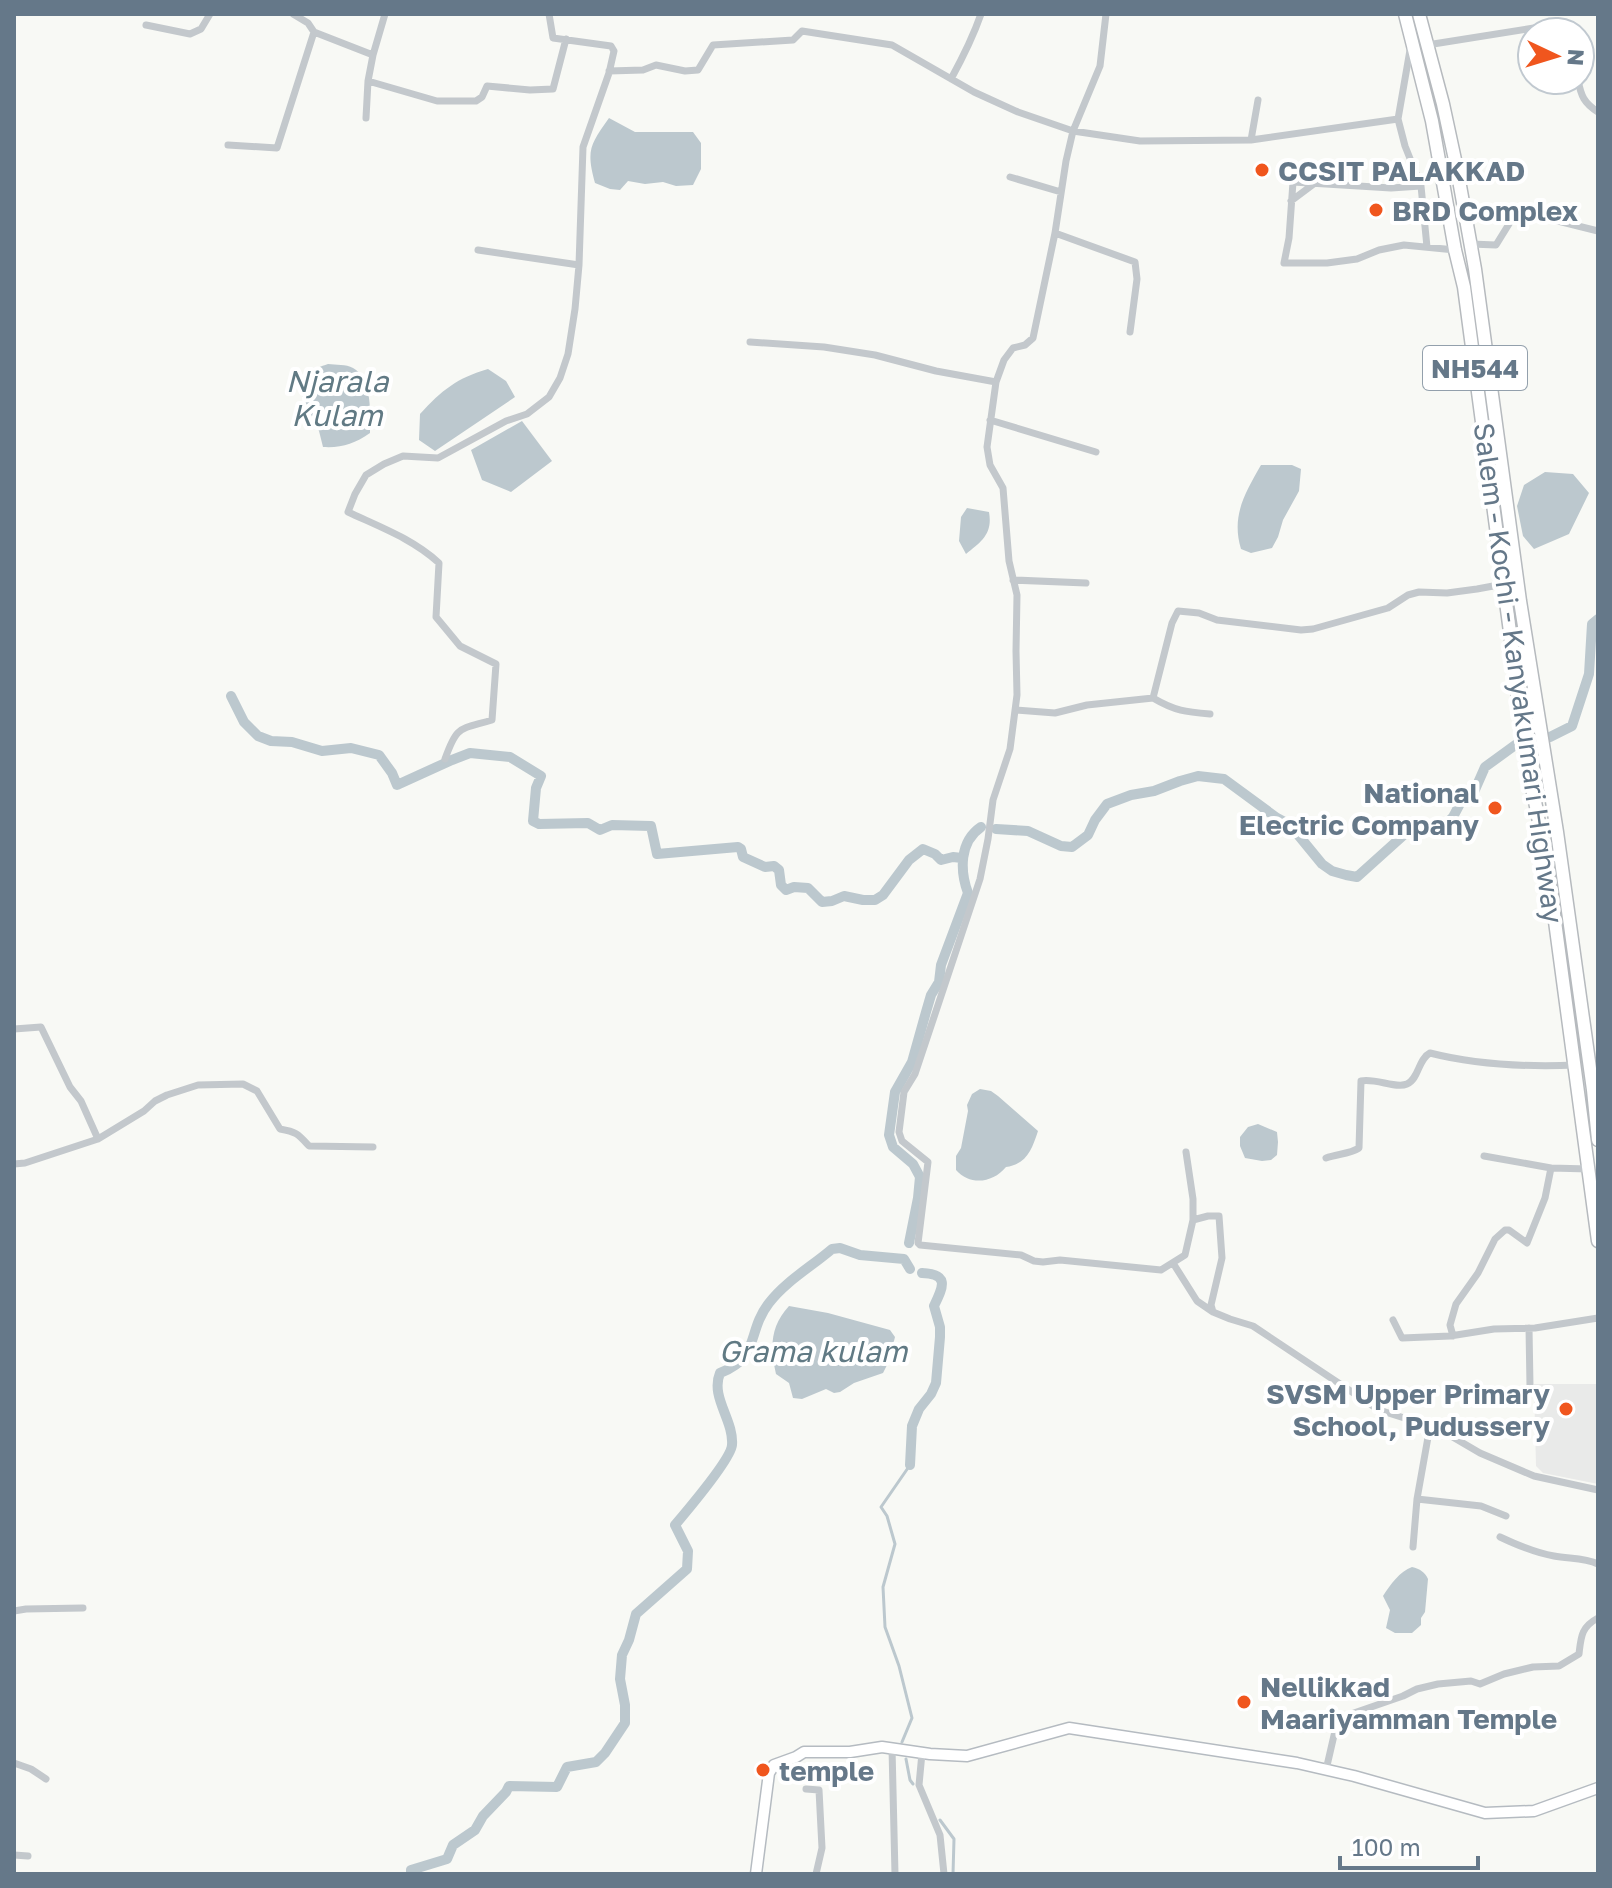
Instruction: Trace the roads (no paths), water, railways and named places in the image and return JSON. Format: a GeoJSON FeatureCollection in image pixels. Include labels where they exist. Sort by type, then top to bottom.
{"type":"FeatureCollection","features":[{"type":"Feature","properties":{"kind":"highway","name":"Salem - Kochi - Kanyakumari Highway"},"geometry":{"type":"LineString","coordinates":[[1413,18],[1412,43],[1432,121],[1464,287],[1525,756],[1548,874],[1598,1241]]}},
{"type":"Feature","properties":{"kind":"highway","name":"Salem - Kochi - Kanyakumari Highway"},"geometry":{"type":"LineString","coordinates":[[1413,18],[1427,45],[1471,244],[1520,601],[1594,1081],[1598,1140]]}},
{"type":"Feature","properties":{"kind":"street"},"geometry":{"type":"LineString","coordinates":[[146,25],[190,34],[201,29],[210,14]]}},
{"type":"Feature","properties":{"kind":"street"},"geometry":{"type":"LineString","coordinates":[[293,14],[308,23],[314,32],[373,55]]}},
{"type":"Feature","properties":{"kind":"street"},"geometry":{"type":"LineString","coordinates":[[366,118],[368,81],[385,14]]}},
{"type":"Feature","properties":{"kind":"street"},"geometry":{"type":"LineString","coordinates":[[445,759],[452,739],[460,730],[492,720],[496,664],[460,646],[436,617],[439,563],[392,531],[348,512],[366,475],[403,456],[438,458],[506,421],[527,414],[549,397],[560,378],[568,354],[575,309],[583,147],[614,51],[611,46],[553,38],[549,14]]}},
{"type":"Feature","properties":{"kind":"street"},"geometry":{"type":"LineString","coordinates":[[951,79],[970,44],[981,14]]}},
{"type":"Feature","properties":{"kind":"street"},"geometry":{"type":"LineString","coordinates":[[1106,14],[1100,66],[1073,131],[1066,161],[1033,338],[1025,345],[1013,348],[1004,360],[996,382],[987,447],[990,465],[1003,488],[1007,551],[1017,595],[1017,695],[1010,749],[993,800],[980,879],[915,1074],[904,1092],[899,1132],[902,1141],[928,1162],[920,1245],[1021,1255],[1043,1262],[1060,1260],[1161,1270],[1185,1255],[1193,1220],[1186,1152]]}},
{"type":"Feature","properties":{"kind":"street"},"geometry":{"type":"LineString","coordinates":[[609,71],[643,70],[656,65],[685,71],[698,70],[713,45],[793,40],[802,31],[892,45],[974,92],[1018,112],[1073,131],[1140,141],[1251,140],[1398,119]]}},
{"type":"Feature","properties":{"kind":"street"},"geometry":{"type":"LineString","coordinates":[[1427,45],[1516,31]]}},
{"type":"Feature","properties":{"kind":"street"},"geometry":{"type":"LineString","coordinates":[[228,145],[277,148],[314,32]]}},
{"type":"Feature","properties":{"kind":"street"},"geometry":{"type":"LineString","coordinates":[[368,81],[437,101],[476,101],[482,97],[487,86],[553,89],[566,39]]}},
{"type":"Feature","properties":{"kind":"street"},"geometry":{"type":"LineString","coordinates":[[1412,43],[1398,119],[1421,186],[1427,247]]}},
{"type":"Feature","properties":{"kind":"street"},"geometry":{"type":"LineString","coordinates":[[1582,96],[1586,104],[1598,112]]}},
{"type":"Feature","properties":{"kind":"street"},"geometry":{"type":"LineString","coordinates":[[1251,140],[1258,100]]}},
{"type":"Feature","properties":{"kind":"street"},"geometry":{"type":"LineString","coordinates":[[1010,177],[1061,192]]}},
{"type":"Feature","properties":{"kind":"street"},"geometry":{"type":"LineString","coordinates":[[1421,186],[1391,188],[1293,182],[1284,263],[1357,259],[1404,245],[1455,250]]}},
{"type":"Feature","properties":{"kind":"street"},"geometry":{"type":"LineString","coordinates":[[1291,201],[1315,183]]}},
{"type":"Feature","properties":{"kind":"street"},"geometry":{"type":"LineString","coordinates":[[1471,244],[1496,245],[1517,211],[1598,231]]}},
{"type":"Feature","properties":{"kind":"street"},"geometry":{"type":"LineString","coordinates":[[1055,233],[1135,262],[1137,279],[1130,332]]}},
{"type":"Feature","properties":{"kind":"street"},"geometry":{"type":"LineString","coordinates":[[478,250],[579,265]]}},
{"type":"Feature","properties":{"kind":"street"},"geometry":{"type":"LineString","coordinates":[[750,342],[824,347],[875,355],[996,382]]}},
{"type":"Feature","properties":{"kind":"street"},"geometry":{"type":"LineString","coordinates":[[990,420],[1096,452]]}},
{"type":"Feature","properties":{"kind":"street"},"geometry":{"type":"LineString","coordinates":[[1013,580],[1086,583]]}},
{"type":"Feature","properties":{"kind":"street"},"geometry":{"type":"LineString","coordinates":[[1153,698],[1172,623],[1178,611],[1199,613],[1217,620],[1301,630],[1388,608],[1419,592],[1447,593],[1504,584]]}},
{"type":"Feature","properties":{"kind":"street"},"geometry":{"type":"LineString","coordinates":[[1015,710],[1055,713],[1087,705],[1153,698],[1189,713],[1210,714]]}},
{"type":"Feature","properties":{"kind":"street"},"geometry":{"type":"LineString","coordinates":[[14,1029],[41,1027],[98,1139]]}},
{"type":"Feature","properties":{"kind":"street"},"geometry":{"type":"LineString","coordinates":[[1326,1158],[1359,1148],[1361,1081],[1369,1079],[1403,1086],[1411,1082],[1424,1056],[1430,1053],[1511,1065],[1576,1065]]}},
{"type":"Feature","properties":{"kind":"street"},"geometry":{"type":"LineString","coordinates":[[1594,1081],[1598,1120]]}},
{"type":"Feature","properties":{"kind":"street"},"geometry":{"type":"LineString","coordinates":[[14,1164],[98,1139],[155,1101],[198,1085],[243,1084],[257,1091],[280,1129],[296,1132],[309,1146],[373,1147]]}},
{"type":"Feature","properties":{"kind":"street"},"geometry":{"type":"LineString","coordinates":[[1484,1156],[1551,1168],[1589,1169]]}},
{"type":"Feature","properties":{"kind":"street"},"geometry":{"type":"LineString","coordinates":[[1453,1336],[1450,1325],[1456,1304],[1478,1273],[1495,1239],[1509,1230],[1527,1243],[1545,1198],[1551,1168]]}},
{"type":"Feature","properties":{"kind":"street"},"geometry":{"type":"LineString","coordinates":[[1193,1220],[1219,1216],[1222,1258],[1211,1305],[1213,1312]]}},
{"type":"Feature","properties":{"kind":"street"},"geometry":{"type":"LineString","coordinates":[[1173,1263],[1197,1301],[1213,1312],[1253,1326],[1379,1410],[1439,1429],[1480,1453],[1534,1476],[1598,1490]]}},
{"type":"Feature","properties":{"kind":"street"},"geometry":{"type":"LineString","coordinates":[[1393,1320],[1402,1338],[1453,1336],[1598,1318]]}},
{"type":"Feature","properties":{"kind":"street"},"geometry":{"type":"LineString","coordinates":[[1529,1328],[1530,1386]]}},
{"type":"Feature","properties":{"kind":"street"},"geometry":{"type":"LineString","coordinates":[[1413,1547],[1417,1499],[1430,1426]]}},
{"type":"Feature","properties":{"kind":"street"},"geometry":{"type":"LineString","coordinates":[[1417,1499],[1481,1506],[1506,1516]]}},
{"type":"Feature","properties":{"kind":"street"},"geometry":{"type":"LineString","coordinates":[[1500,1537],[1552,1556],[1589,1559],[1598,1564]]}},
{"type":"Feature","properties":{"kind":"street"},"geometry":{"type":"LineString","coordinates":[[14,1611],[83,1608]]}},
{"type":"Feature","properties":{"kind":"street"},"geometry":{"type":"LineString","coordinates":[[1326,1770],[1335,1731],[1351,1714],[1438,1684],[1471,1681],[1480,1684],[1533,1667],[1559,1666],[1579,1654],[1581,1634],[1598,1618]]}},
{"type":"Feature","properties":{"kind":"street"},"geometry":{"type":"LineString","coordinates":[[756,1874],[769,1773],[774,1765],[804,1752],[850,1752],[882,1747],[967,1756],[1069,1728],[1282,1761],[1354,1776],[1485,1813],[1534,1811],[1598,1788]]}},
{"type":"Feature","properties":{"kind":"street"},"geometry":{"type":"LineString","coordinates":[[892,1748],[895,1874]]}},
{"type":"Feature","properties":{"kind":"street"},"geometry":{"type":"LineString","coordinates":[[922,1753],[919,1785],[940,1835],[944,1874]]}},
{"type":"Feature","properties":{"kind":"street"},"geometry":{"type":"LineString","coordinates":[[14,1763],[46,1779]]}},
{"type":"Feature","properties":{"kind":"street"},"geometry":{"type":"LineString","coordinates":[[806,1789],[819,1790],[822,1848],[816,1874]]}},
{"type":"Feature","properties":{"kind":"street"},"geometry":{"type":"LineString","coordinates":[[14,1855],[28,1856]]}},
{"type":"Feature","properties":{"kind":"water"},"geometry":{"type":"Polygon","coordinates":[[[609,118],[635,132],[693,132],[701,143],[701,169],[693,185],[628,181],[620,190],[595,183],[590,155],[609,118]]]}},
{"type":"Feature","properties":{"kind":"water","name":"Njarala Kulam"},"geometry":{"type":"Polygon","coordinates":[[[328,364],[347,366],[359,373],[367,388],[370,407],[370,433],[353,443],[336,447],[323,447],[319,431],[298,387],[310,372],[328,364]]]}},
{"type":"Feature","properties":{"kind":"water"},"geometry":{"type":"Polygon","coordinates":[[[488,369],[506,381],[515,397],[435,451],[419,440],[420,414],[459,381],[488,369]]]}},
{"type":"Feature","properties":{"kind":"water"},"geometry":{"type":"Polygon","coordinates":[[[522,421],[552,461],[511,492],[482,480],[471,450],[522,421]]]}},
{"type":"Feature","properties":{"kind":"water"},"geometry":{"type":"Polygon","coordinates":[[[1261,465],[1292,465],[1301,469],[1299,491],[1272,548],[1251,553],[1241,549],[1239,515],[1245,495],[1261,465]]]}},
{"type":"Feature","properties":{"kind":"water"},"geometry":{"type":"Polygon","coordinates":[[[1545,472],[1573,474],[1589,493],[1569,534],[1534,549],[1523,536],[1517,506],[1524,485],[1545,472]]]}},
{"type":"Feature","properties":{"kind":"water"},"geometry":{"type":"Polygon","coordinates":[[[967,508],[989,512],[990,520],[985,537],[966,554],[959,541],[961,517],[967,508]]]}},
{"type":"Feature","properties":{"kind":"water"},"geometry":{"type":"Polygon","coordinates":[[[980,1089],[998,1096],[1038,1131],[1031,1150],[1019,1163],[1006,1167],[988,1179],[975,1180],[956,1170],[956,1156],[961,1148],[967,1105],[972,1094],[980,1089]]]}},
{"type":"Feature","properties":{"kind":"water"},"geometry":{"type":"Polygon","coordinates":[[[1258,1124],[1277,1132],[1277,1155],[1271,1160],[1245,1158],[1240,1146],[1240,1137],[1248,1127],[1258,1124]]]}},
{"type":"Feature","properties":{"kind":"water","name":"Grama kulam"},"geometry":{"type":"Polygon","coordinates":[[[789,1306],[890,1330],[895,1337],[883,1373],[854,1383],[840,1392],[826,1389],[802,1399],[793,1398],[789,1383],[776,1374],[773,1355],[775,1330],[789,1306]]]}},
{"type":"Feature","properties":{"kind":"water"},"geometry":{"type":"Polygon","coordinates":[[[1412,1567],[1422,1571],[1428,1579],[1425,1612],[1421,1625],[1412,1633],[1395,1633],[1386,1628],[1390,1610],[1383,1596],[1399,1575],[1412,1567]]]}},
{"type":"Feature","properties":{"kind":"waterway"},"geometry":{"type":"LineString","coordinates":[[996,829],[1028,831],[1061,846],[1072,847],[1088,835],[1107,804],[1198,776],[1224,779],[1290,825],[1322,864],[1332,871],[1357,877],[1407,832],[1441,829],[1453,817],[1463,798],[1474,792],[1485,767],[1518,743],[1550,737],[1572,726],[1589,674],[1592,624],[1598,619]]}},
{"type":"Feature","properties":{"kind":"waterway"},"geometry":{"type":"LineString","coordinates":[[231,696],[244,722],[258,736],[322,751],[351,748],[379,755],[397,785],[470,753],[510,757],[541,776],[536,788],[533,821],[539,824],[588,823],[600,830],[612,825],[651,826],[657,854],[738,847],[743,857],[779,870],[781,885],[786,890],[808,888],[822,902],[844,896],[875,900],[883,895],[909,860],[923,849],[941,860],[962,858]]}},
{"type":"Feature","properties":{"kind":"waterway"},"geometry":{"type":"LineString","coordinates":[[909,1243],[920,1177],[913,1164],[893,1147],[889,1135],[895,1092],[912,1062],[931,995],[939,982],[941,965],[968,893],[963,866],[965,849],[981,827]]}},
{"type":"Feature","properties":{"kind":"waterway"},"geometry":{"type":"LineString","coordinates":[[411,1874],[411,1870],[447,1859],[453,1845],[475,1830],[509,1786],[557,1787],[567,1767],[596,1762],[625,1723],[620,1679],[622,1655],[636,1614],[687,1569],[688,1551],[675,1525],[716,1473],[732,1445],[730,1427],[718,1391],[720,1373],[742,1360],[769,1303],[832,1249],[904,1259],[910,1269]]}},
{"type":"Feature","properties":{"kind":"waterway"},"geometry":{"type":"LineString","coordinates":[[910,1465],[912,1426],[936,1383],[940,1337],[934,1306],[942,1283],[937,1276],[922,1273]]}},
{"type":"Feature","properties":{"kind":"waterway"},"geometry":{"type":"LineString","coordinates":[[902,1742],[912,1718],[885,1627],[883,1587],[895,1544],[887,1516],[881,1507],[910,1465]]}},
{"type":"Feature","properties":{"kind":"waterway"},"geometry":{"type":"LineString","coordinates":[[906,1759],[913,1784]]}},
{"type":"Feature","properties":{"kind":"waterway"},"geometry":{"type":"LineString","coordinates":[[940,1820],[954,1839],[953,1874]]}},
{"type":"Feature","properties":{"kind":"place","name":"CCSIT PALAKKAD"},"geometry":{"type":"Point","coordinates":[1262,170]}},
{"type":"Feature","properties":{"kind":"place","name":"BRD Complex"},"geometry":{"type":"Point","coordinates":[1376,210]}},
{"type":"Feature","properties":{"kind":"place","name":"National Electric Company"},"geometry":{"type":"Point","coordinates":[1495,808]}},
{"type":"Feature","properties":{"kind":"place","name":"SVSM Upper Primary School, Pudussery"},"geometry":{"type":"Point","coordinates":[1566,1409]}},
{"type":"Feature","properties":{"kind":"place","name":"Nellikkad Maariyamman Temple"},"geometry":{"type":"Point","coordinates":[1244,1702]}},
{"type":"Feature","properties":{"kind":"place","name":"temple"},"geometry":{"type":"Point","coordinates":[763,1770]}}]}
